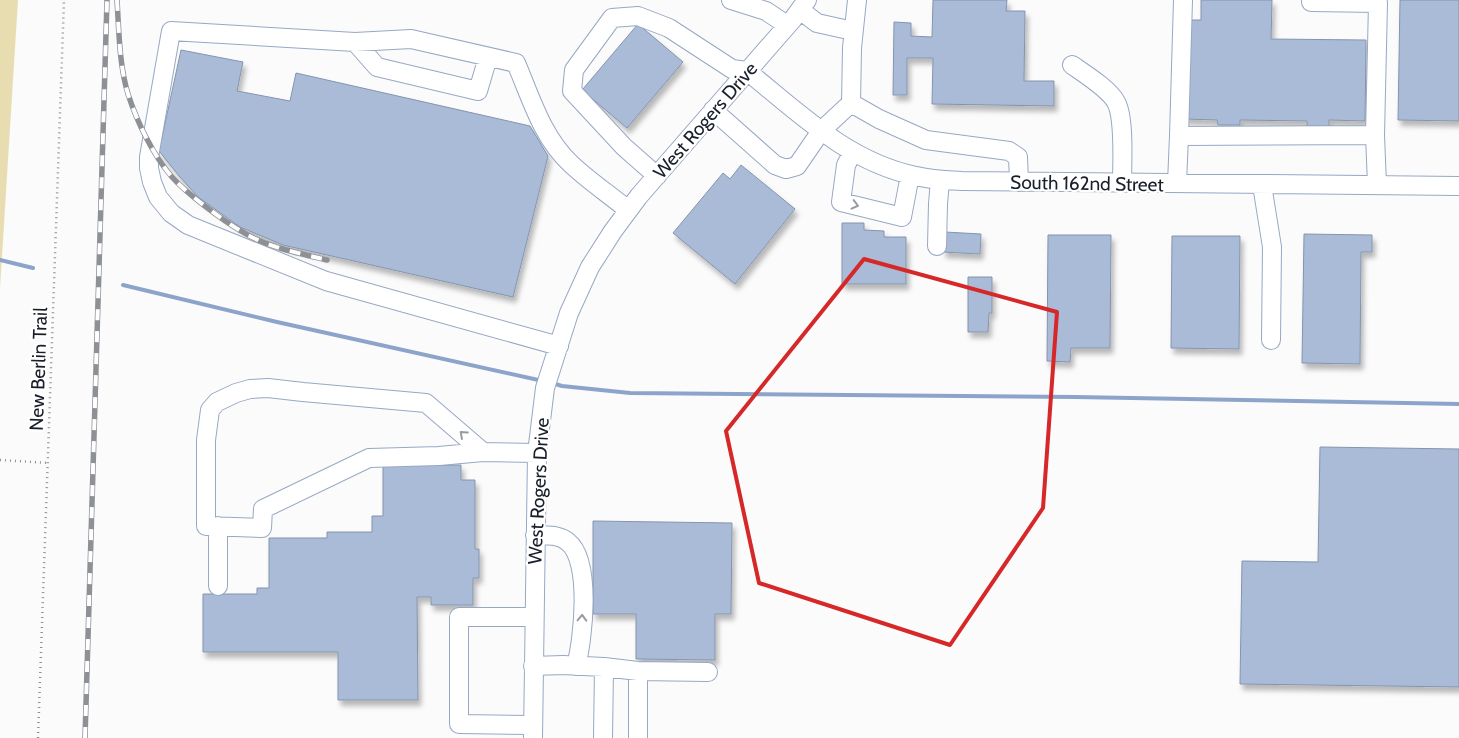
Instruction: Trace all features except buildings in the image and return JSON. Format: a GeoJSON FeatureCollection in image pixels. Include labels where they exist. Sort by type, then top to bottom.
{"type":"FeatureCollection","features":[{"type":"Feature","properties":{"kind":"street"},"geometry":{"type":"LineString","coordinates":[[731,0],[766,10],[787,25]]}},
{"type":"Feature","properties":{"kind":"street"},"geometry":{"type":"LineString","coordinates":[[713,110],[775,166],[786,169],[796,166],[821,132],[851,103],[853,31],[857,0]]}},
{"type":"Feature","properties":{"kind":"street"},"geometry":{"type":"LineString","coordinates":[[1178,184],[1183,0]]}},
{"type":"Feature","properties":{"kind":"street"},"geometry":{"type":"LineString","coordinates":[[1311,2],[1378,3],[1377,185]]}},
{"type":"Feature","properties":{"kind":"street"},"geometry":{"type":"LineString","coordinates":[[803,5],[817,23],[853,31]]}},
{"type":"Feature","properties":{"kind":"street","name":"West Rogers Drive"},"geometry":{"type":"LineString","coordinates":[[533,731],[536,453],[547,382],[576,296],[590,267],[612,230],[803,5]]}},
{"type":"Feature","properties":{"kind":"street"},"geometry":{"type":"LineString","coordinates":[[657,176],[624,147],[572,90],[574,70],[612,18],[638,16],[669,28],[732,69],[747,71]]}},
{"type":"Feature","properties":{"kind":"street"},"geometry":{"type":"LineString","coordinates":[[559,346],[326,281],[188,225],[171,213],[158,197],[152,182],[149,157],[171,31],[355,42],[411,39],[516,63],[545,130],[563,155],[584,175],[628,210]]}},
{"type":"Feature","properties":{"kind":"street"},"geometry":{"type":"LineString","coordinates":[[355,42],[377,67],[478,91],[488,57]]}},
{"type":"Feature","properties":{"kind":"street"},"geometry":{"type":"LineString","coordinates":[[1072,65],[1098,83],[1116,102],[1120,116],[1122,183]]}},
{"type":"Feature","properties":{"kind":"street","name":"South 162nd Street"},"geometry":{"type":"LineString","coordinates":[[747,71],[821,132],[853,152],[876,164],[910,175],[940,180],[1459,186]]}},
{"type":"Feature","properties":{"kind":"street"},"geometry":{"type":"LineString","coordinates":[[851,103],[926,140],[1009,150],[1018,157],[1019,182]]}},
{"type":"Feature","properties":{"kind":"street"},"geometry":{"type":"LineString","coordinates":[[1179,136],[1376,135]]}},
{"type":"Feature","properties":{"kind":"street"},"geometry":{"type":"LineString","coordinates":[[853,152],[846,165],[840,202],[902,217],[910,175]]}},
{"type":"Feature","properties":{"kind":"street"},"geometry":{"type":"LineString","coordinates":[[937,246],[940,180]]}},
{"type":"Feature","properties":{"kind":"street"},"geometry":{"type":"LineString","coordinates":[[1262,185],[1272,247],[1271,340]]}},
{"type":"Feature","properties":{"kind":"street"},"geometry":{"type":"LineString","coordinates":[[483,452],[426,402],[268,388],[250,389],[225,398],[210,410],[206,440],[206,526],[262,528],[263,509],[369,458],[439,456],[483,452],[536,453]]}},
{"type":"Feature","properties":{"kind":"street"},"geometry":{"type":"LineString","coordinates":[[218,526],[218,586]]}},
{"type":"Feature","properties":{"kind":"street"},"geometry":{"type":"LineString","coordinates":[[535,535],[558,536],[570,542],[577,555],[584,578],[581,647],[576,666]]}},
{"type":"Feature","properties":{"kind":"street"},"geometry":{"type":"LineString","coordinates":[[533,731],[459,724],[459,617],[534,617]]}},
{"type":"Feature","properties":{"kind":"street"},"geometry":{"type":"LineString","coordinates":[[533,666],[563,664],[638,671],[708,672]]}},
{"type":"Feature","properties":{"kind":"street"},"geometry":{"type":"LineString","coordinates":[[603,738],[604,667]]}},
{"type":"Feature","properties":{"kind":"street"},"geometry":{"type":"LineString","coordinates":[[638,671],[638,738]]}},
{"type":"Feature","properties":{"kind":"path","name":"New Berlin Trail"},"geometry":{"type":"LineString","coordinates":[[38,738],[64,0]]}},
{"type":"Feature","properties":{"kind":"path"},"geometry":{"type":"LineString","coordinates":[[0,460],[48,463]]}},
{"type":"Feature","properties":{"kind":"highlighted area"},"geometry":{"type":"Polygon","coordinates":[[[864,259],[1057,312],[1043,508],[950,645],[759,583],[726,431],[864,259]]]}},
{"type":"Feature","properties":{"kind":"shaded area"},"geometry":{"type":"Polygon","coordinates":[[[0,0],[18,0],[0,288],[0,0]]]}},
{"type":"Feature","properties":{"kind":"waterway"},"geometry":{"type":"LineString","coordinates":[[0,260],[33,268]]}},
{"type":"Feature","properties":{"kind":"waterway"},"geometry":{"type":"LineString","coordinates":[[123,285],[277,322],[543,381]]}},
{"type":"Feature","properties":{"kind":"waterway"},"geometry":{"type":"LineString","coordinates":[[552,383],[562,386],[630,393],[1075,397],[1459,404]]}},
{"type":"Feature","properties":{"kind":"railway"},"geometry":{"type":"LineString","coordinates":[[85,738],[107,0]]}},
{"type":"Feature","properties":{"kind":"railway"},"geometry":{"type":"LineString","coordinates":[[117,0],[121,59],[128,94],[146,138],[158,159],[172,177],[205,206],[251,237],[282,249],[327,260]]}}]}
